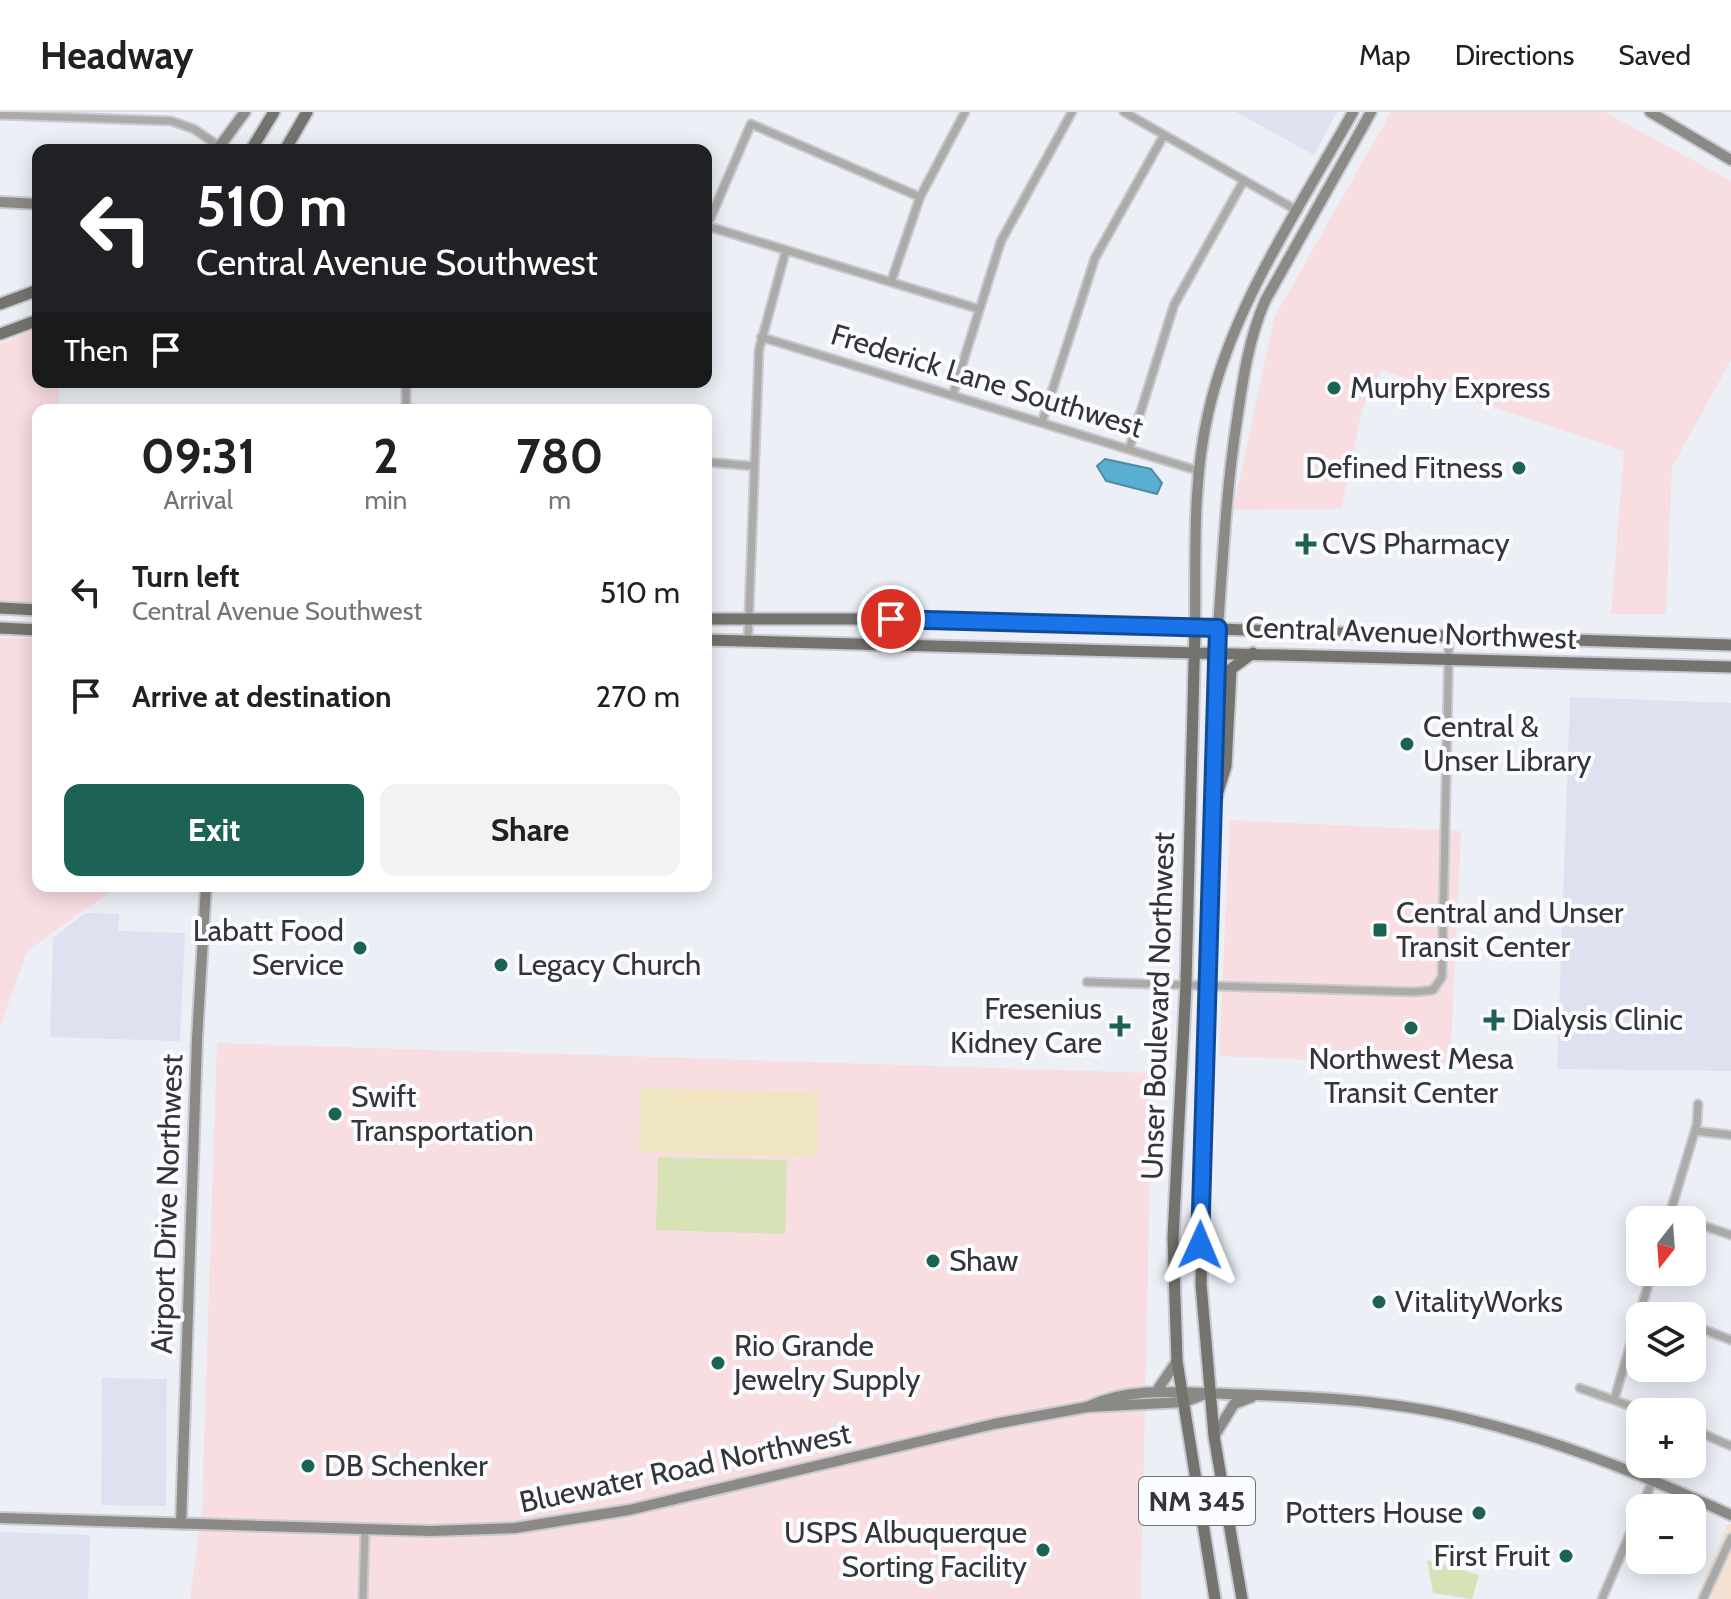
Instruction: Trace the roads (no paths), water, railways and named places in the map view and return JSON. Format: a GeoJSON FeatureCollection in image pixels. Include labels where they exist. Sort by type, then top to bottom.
{"type":"FeatureCollection","features":[{"type":"Feature","properties":{"kind":"main road"},"geometry":{"type":"LineString","coordinates":[[255,144],[274,112]]}},
{"type":"Feature","properties":{"kind":"main road"},"geometry":{"type":"LineString","coordinates":[[288,144],[307,112]]}},
{"type":"Feature","properties":{"kind":"main road"},"geometry":{"type":"LineString","coordinates":[[0,304],[32,292]]}},
{"type":"Feature","properties":{"kind":"main road"},"geometry":{"type":"LineString","coordinates":[[0,334],[32,322]]}},
{"type":"Feature","properties":{"kind":"main road"},"geometry":{"type":"LineString","coordinates":[[0,608],[32,610]]}},
{"type":"Feature","properties":{"kind":"main road"},"geometry":{"type":"LineString","coordinates":[[712,619],[1195,627],[1731,645]]}},
{"type":"Feature","properties":{"kind":"main road","name":"NM 345"},"geometry":{"type":"LineString","coordinates":[[1194,651],[1195,627]]}},
{"type":"Feature","properties":{"kind":"main road"},"geometry":{"type":"LineString","coordinates":[[0,628],[32,630]]}},
{"type":"Feature","properties":{"kind":"main road","name":"NM 345"},"geometry":{"type":"LineString","coordinates":[[1217,651],[1218,628]]}},
{"type":"Feature","properties":{"kind":"main road","name":"Central Avenue Northwest"},"geometry":{"type":"LineString","coordinates":[[712,640],[1731,667]]}},
{"type":"Feature","properties":{"kind":"main road","name":"Unser Boulevard Northwest"},"geometry":{"type":"LineString","coordinates":[[1194,651],[1186,984],[1173,1238],[1177,1361],[1215,1599]]}},
{"type":"Feature","properties":{"kind":"main road","name":"Unser Boulevard Northwest"},"geometry":{"type":"LineString","coordinates":[[1217,651],[1200,1245],[1208,1393],[1242,1599]]}},
{"type":"Feature","properties":{"kind":"main road"},"geometry":{"type":"LineString","coordinates":[[1212,809],[1226,766],[1231,669],[1254,652]]}},
{"type":"Feature","properties":{"kind":"street"},"geometry":{"type":"LineString","coordinates":[[222,144],[245,112]]}},
{"type":"Feature","properties":{"kind":"street"},"geometry":{"type":"LineString","coordinates":[[891,282],[920,197],[965,112]]}},
{"type":"Feature","properties":{"kind":"street"},"geometry":{"type":"LineString","coordinates":[[953,394],[1012,218],[1072,112]]}},
{"type":"Feature","properties":{"kind":"street"},"geometry":{"type":"LineString","coordinates":[[1124,112],[1298,211]]}},
{"type":"Feature","properties":{"kind":"street"},"geometry":{"type":"LineString","coordinates":[[1195,627],[1199,471],[1208,413],[1228,346],[1353,112]]}},
{"type":"Feature","properties":{"kind":"street"},"geometry":{"type":"LineString","coordinates":[[1218,628],[1227,486],[1241,384],[1252,333],[1265,301],[1371,112]]}},
{"type":"Feature","properties":{"kind":"street"},"geometry":{"type":"LineString","coordinates":[[1650,112],[1731,160]]}},
{"type":"Feature","properties":{"kind":"street"},"geometry":{"type":"LineString","coordinates":[[0,115],[146,115],[184,124],[213,144]]}},
{"type":"Feature","properties":{"kind":"street"},"geometry":{"type":"LineString","coordinates":[[712,214],[751,124],[920,197]]}},
{"type":"Feature","properties":{"kind":"street"},"geometry":{"type":"LineString","coordinates":[[1042,422],[1090,268],[1164,135]]}},
{"type":"Feature","properties":{"kind":"street"},"geometry":{"type":"LineString","coordinates":[[1129,449],[1174,305],[1244,180]]}},
{"type":"Feature","properties":{"kind":"street"},"geometry":{"type":"LineString","coordinates":[[0,202],[32,204]]}},
{"type":"Feature","properties":{"kind":"street"},"geometry":{"type":"LineString","coordinates":[[712,228],[979,309]]}},
{"type":"Feature","properties":{"kind":"street"},"geometry":{"type":"LineString","coordinates":[[748,639],[752,466],[761,337],[786,250]]}},
{"type":"Feature","properties":{"kind":"street","name":"Frederick Lane Southwest"},"geometry":{"type":"LineString","coordinates":[[761,337],[1199,471]]}},
{"type":"Feature","properties":{"kind":"street"},"geometry":{"type":"LineString","coordinates":[[712,463],[752,466]]}},
{"type":"Feature","properties":{"kind":"street"},"geometry":{"type":"LineString","coordinates":[[1087,982],[1414,992],[1433,990],[1439,985],[1442,977],[1449,636]]}},
{"type":"Feature","properties":{"kind":"street","name":"Airport Drive Northwest"},"geometry":{"type":"LineString","coordinates":[[181,1524],[197,1039],[206,892]]}},
{"type":"Feature","properties":{"kind":"street"},"geometry":{"type":"LineString","coordinates":[[1672,1206],[1695,1131],[1698,1104]]}},
{"type":"Feature","properties":{"kind":"street"},"geometry":{"type":"LineString","coordinates":[[1695,1131],[1731,1135]]}},
{"type":"Feature","properties":{"kind":"street"},"geometry":{"type":"LineString","coordinates":[[1706,1226],[1731,1235]]}},
{"type":"Feature","properties":{"kind":"street"},"geometry":{"type":"LineString","coordinates":[[1706,1330],[1731,1340]]}},
{"type":"Feature","properties":{"kind":"street"},"geometry":{"type":"LineString","coordinates":[[1614,1400],[1626,1359]]}},
{"type":"Feature","properties":{"kind":"street"},"geometry":{"type":"LineString","coordinates":[[1156,1392],[1177,1361]]}},
{"type":"Feature","properties":{"kind":"street"},"geometry":{"type":"LineString","coordinates":[[1580,1388],[1626,1404]]}},
{"type":"Feature","properties":{"kind":"street","name":"Bluewater Road Northwest"},"geometry":{"type":"LineString","coordinates":[[1087,1407],[1106,1398],[1156,1392],[1183,1396]]}},
{"type":"Feature","properties":{"kind":"street","name":"Bluewater Road Northwest"},"geometry":{"type":"LineString","coordinates":[[0,1518],[365,1529],[505,1529],[590,1519],[994,1424],[1087,1407],[1208,1393],[1347,1402],[1467,1418],[1547,1441],[1653,1480],[1731,1515]]}},
{"type":"Feature","properties":{"kind":"street"},"geometry":{"type":"LineString","coordinates":[[1214,1436],[1234,1404],[1259,1395]]}},
{"type":"Feature","properties":{"kind":"street"},"geometry":{"type":"LineString","coordinates":[[1706,1435],[1731,1446]]}},
{"type":"Feature","properties":{"kind":"street"},"geometry":{"type":"LineString","coordinates":[[1647,1494],[1653,1480]]}},
{"type":"Feature","properties":{"kind":"street"},"geometry":{"type":"LineString","coordinates":[[363,1599],[365,1529]]}},
{"type":"Feature","properties":{"kind":"street"},"geometry":{"type":"LineString","coordinates":[[1602,1599],[1626,1542]]}},
{"type":"Feature","properties":{"kind":"street"},"geometry":{"type":"LineString","coordinates":[[1703,1599],[1731,1542]]}},
{"type":"Feature","properties":{"kind":"water"},"geometry":{"type":"Polygon","coordinates":[[[1105,459],[1151,469],[1162,483],[1157,494],[1106,481],[1097,466],[1105,459]]]}},
{"type":"Feature","properties":{"kind":"place","name":"Murphy Express"},"geometry":{"type":"Point","coordinates":[1334,388]}},
{"type":"Feature","properties":{"kind":"place","name":"Defined Fitness"},"geometry":{"type":"Point","coordinates":[1519,468]}},
{"type":"Feature","properties":{"kind":"place","name":"CVS Pharmacy"},"geometry":{"type":"Point","coordinates":[1306,544]}},
{"type":"Feature","properties":{"kind":"place","name":"Central & Unser Library"},"geometry":{"type":"Point","coordinates":[1407,744]}},
{"type":"Feature","properties":{"kind":"place","name":"Central and Unser Transit Center"},"geometry":{"type":"Point","coordinates":[1380,930]}},
{"type":"Feature","properties":{"kind":"place","name":"Labatt Food Service"},"geometry":{"type":"Point","coordinates":[360,948]}},
{"type":"Feature","properties":{"kind":"place","name":"Legacy Church"},"geometry":{"type":"Point","coordinates":[501,965]}},
{"type":"Feature","properties":{"kind":"place","name":"Dialysis Clinic"},"geometry":{"type":"Point","coordinates":[1494,1020]}},
{"type":"Feature","properties":{"kind":"place","name":"Fresenius Kidney Care"},"geometry":{"type":"Point","coordinates":[1120,1026]}},
{"type":"Feature","properties":{"kind":"place","name":"Northwest Mesa Transit Center"},"geometry":{"type":"Point","coordinates":[1411,1028]}},
{"type":"Feature","properties":{"kind":"place","name":"Swift Transportation"},"geometry":{"type":"Point","coordinates":[335,1114]}},
{"type":"Feature","properties":{"kind":"place","name":"Shaw"},"geometry":{"type":"Point","coordinates":[933,1261]}},
{"type":"Feature","properties":{"kind":"place","name":"VitalityWorks"},"geometry":{"type":"Point","coordinates":[1379,1302]}},
{"type":"Feature","properties":{"kind":"place","name":"Rio Grande Jewelry Supply"},"geometry":{"type":"Point","coordinates":[718,1363]}},
{"type":"Feature","properties":{"kind":"place","name":"DB Schenker"},"geometry":{"type":"Point","coordinates":[308,1466]}},
{"type":"Feature","properties":{"kind":"place","name":"Potters House"},"geometry":{"type":"Point","coordinates":[1479,1513]}},
{"type":"Feature","properties":{"kind":"place","name":"USPS Albuquerque Sorting Facility"},"geometry":{"type":"Point","coordinates":[1043,1550]}},
{"type":"Feature","properties":{"kind":"place","name":"First Fruit"},"geometry":{"type":"Point","coordinates":[1566,1556]}}]}
